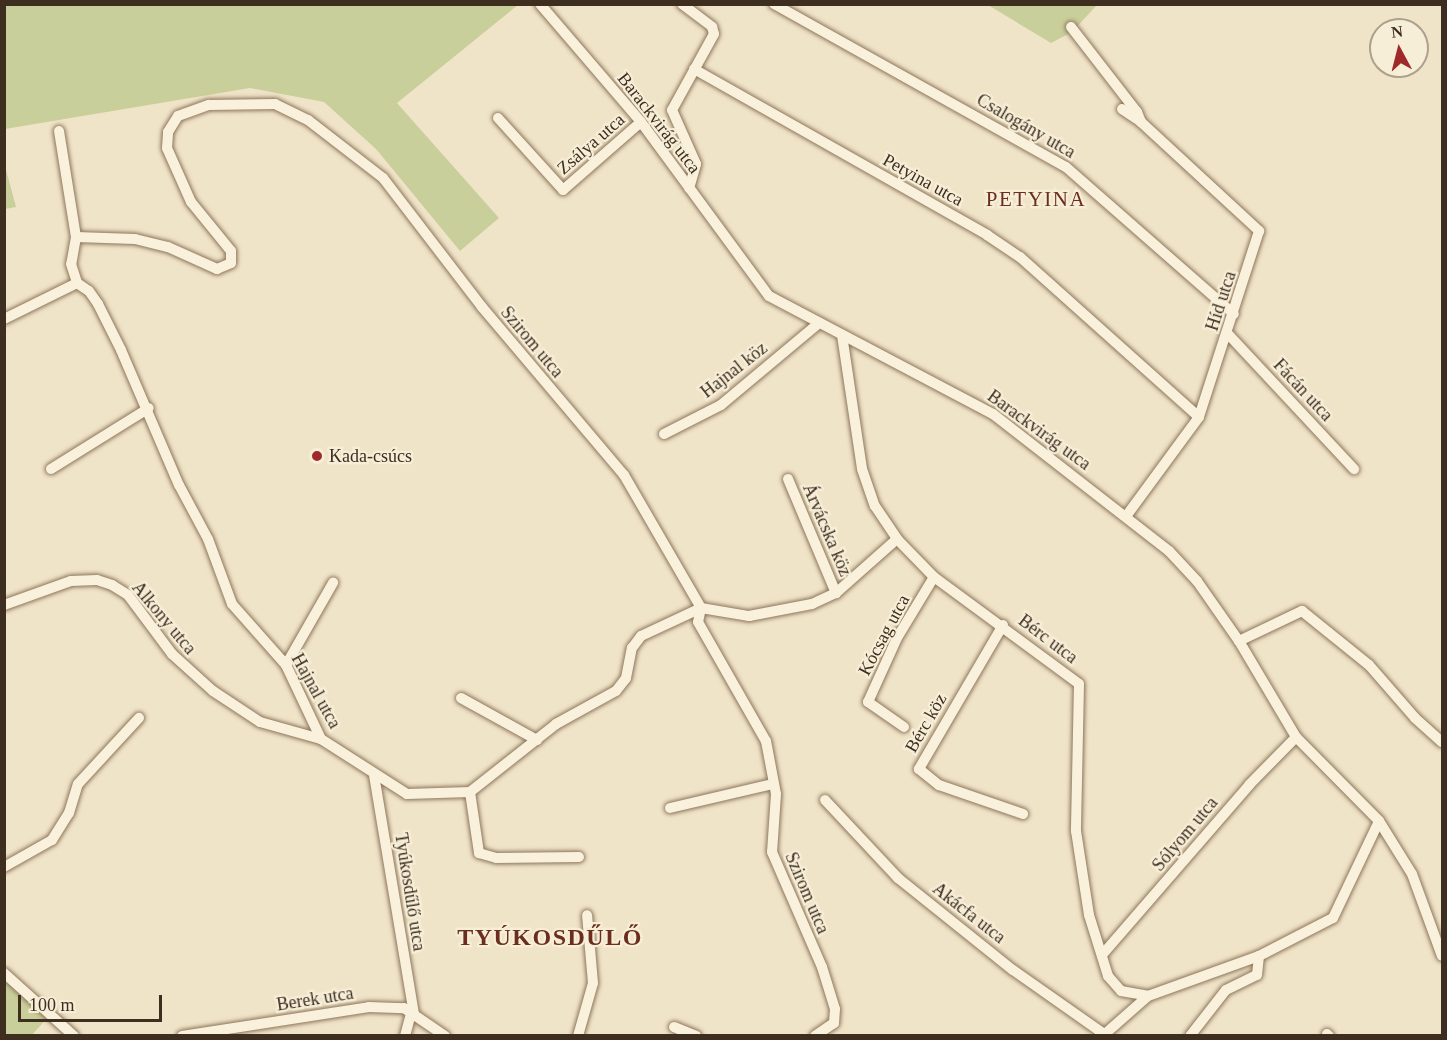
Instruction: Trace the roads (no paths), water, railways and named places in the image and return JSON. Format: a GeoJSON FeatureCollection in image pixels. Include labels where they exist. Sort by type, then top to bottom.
{"type":"FeatureCollection","features":[{"type":"Feature","properties":{"kind":"street","name":"Barackvirág utca"},"geometry":{"type":"LineString","coordinates":[[540,4],[641,122],[769,296],[993,414],[1127,515],[1169,551],[1197,581],[1239,641],[1296,737],[1379,821],[1413,874],[1443,956]]}},
{"type":"Feature","properties":{"kind":"street"},"geometry":{"type":"LineString","coordinates":[[682,4],[711,27],[714,34],[672,110],[696,164],[689,188]]}},
{"type":"Feature","properties":{"kind":"street","name":"Csalogány utca"},"geometry":{"type":"LineString","coordinates":[[774,4],[1066,167],[1234,314]]}},
{"type":"Feature","properties":{"kind":"street","name":"Híd utca"},"geometry":{"type":"LineString","coordinates":[[1071,27],[1137,112],[1141,122]]}},
{"type":"Feature","properties":{"kind":"street","name":"Petyina utca"},"geometry":{"type":"LineString","coordinates":[[694,69],[1003,246],[1199,417]]}},
{"type":"Feature","properties":{"kind":"street","name":"Szirom utca"},"geometry":{"type":"LineString","coordinates":[[76,237],[135,239],[224,268],[231,263],[231,250],[180,184],[167,148],[168,132],[178,116],[209,105],[274,105],[309,120],[384,178],[482,308],[608,455],[701,608],[698,622],[766,741],[773,784],[772,852],[822,967],[835,1009],[834,1023],[815,1035]]}},
{"type":"Feature","properties":{"kind":"street","name":"Híd utca"},"geometry":{"type":"LineString","coordinates":[[1122,109],[1141,122],[1259,231],[1228,334],[1199,417],[1127,515]]}},
{"type":"Feature","properties":{"kind":"street","name":"Zsálya utca"},"geometry":{"type":"LineString","coordinates":[[498,118],[563,190],[641,122]]}},
{"type":"Feature","properties":{"kind":"street"},"geometry":{"type":"LineString","coordinates":[[4,319],[77,283],[71,264],[76,237],[59,131]]}},
{"type":"Feature","properties":{"kind":"street","name":"Hajnal utca"},"geometry":{"type":"LineString","coordinates":[[77,283],[89,291],[98,304],[148,408],[179,485],[208,539],[232,604],[286,666],[321,739],[407,794],[470,792]]}},
{"type":"Feature","properties":{"kind":"street","name":"Hajnal köz"},"geometry":{"type":"LineString","coordinates":[[664,434],[721,405],[819,323]]}},
{"type":"Feature","properties":{"kind":"street","name":"Fácán utca"},"geometry":{"type":"LineString","coordinates":[[1228,334],[1354,469]]}},
{"type":"Feature","properties":{"kind":"street","name":"Bérc utca"},"geometry":{"type":"LineString","coordinates":[[842,335],[862,469],[875,506],[897,538],[934,577],[1079,684],[1076,831],[1089,915],[1108,976],[1121,991],[1148,996]]}},
{"type":"Feature","properties":{"kind":"street"},"geometry":{"type":"LineString","coordinates":[[51,469],[148,408]]}},
{"type":"Feature","properties":{"kind":"street","name":"Árvácska köz"},"geometry":{"type":"LineString","coordinates":[[788,479],[836,594]]}},
{"type":"Feature","properties":{"kind":"street"},"geometry":{"type":"LineString","coordinates":[[579,856],[496,858],[479,853],[470,792],[563,720],[616,691],[626,678],[632,648],[641,636],[701,608],[749,616],[782,612],[836,594],[897,538]]}},
{"type":"Feature","properties":{"kind":"street","name":"Kócsag utca"},"geometry":{"type":"LineString","coordinates":[[904,727],[868,702],[897,638],[934,577]]}},
{"type":"Feature","properties":{"kind":"street","name":"Alkony utca"},"geometry":{"type":"LineString","coordinates":[[4,605],[71,581],[96,580],[112,585],[128,595],[172,654],[213,691],[260,722],[321,739]]}},
{"type":"Feature","properties":{"kind":"street"},"geometry":{"type":"LineString","coordinates":[[286,666],[333,583]]}},
{"type":"Feature","properties":{"kind":"street"},"geometry":{"type":"LineString","coordinates":[[1239,641],[1302,611],[1369,664],[1414,718],[1443,742]]}},
{"type":"Feature","properties":{"kind":"street","name":"Bérc köz"},"geometry":{"type":"LineString","coordinates":[[1003,626],[919,769],[939,785],[1023,814]]}},
{"type":"Feature","properties":{"kind":"street"},"geometry":{"type":"LineString","coordinates":[[461,698],[537,740]]}},
{"type":"Feature","properties":{"kind":"street"},"geometry":{"type":"LineString","coordinates":[[4,867],[52,840],[69,813],[78,784],[139,718]]}},
{"type":"Feature","properties":{"kind":"street","name":"Sólyom utca"},"geometry":{"type":"LineString","coordinates":[[1102,955],[1249,785],[1296,737]]}},
{"type":"Feature","properties":{"kind":"street","name":"Tyúkosdűlő utca"},"geometry":{"type":"LineString","coordinates":[[374,775],[413,1014],[405,1035]]}},
{"type":"Feature","properties":{"kind":"street"},"geometry":{"type":"LineString","coordinates":[[670,808],[773,784]]}},
{"type":"Feature","properties":{"kind":"street","name":"Akácfa utca"},"geometry":{"type":"LineString","coordinates":[[825,800],[898,878],[1013,970],[1107,1034]]}},
{"type":"Feature","properties":{"kind":"street"},"geometry":{"type":"LineString","coordinates":[[1107,1034],[1148,996],[1259,956],[1333,918],[1379,821]]}},
{"type":"Feature","properties":{"kind":"street"},"geometry":{"type":"LineString","coordinates":[[578,1035],[592,983],[588,915]]}},
{"type":"Feature","properties":{"kind":"street"},"geometry":{"type":"LineString","coordinates":[[1190,1035],[1226,990],[1257,975],[1259,956]]}},
{"type":"Feature","properties":{"kind":"street"},"geometry":{"type":"LineString","coordinates":[[4,973],[74,1035]]}},
{"type":"Feature","properties":{"kind":"street","name":"Berek utca"},"geometry":{"type":"LineString","coordinates":[[182,1035],[369,1007],[404,1008],[445,1035]]}},
{"type":"Feature","properties":{"kind":"street"},"geometry":{"type":"LineString","coordinates":[[674,1027],[696,1035]]}},
{"type":"Feature","properties":{"kind":"place","name":"Kada-csúcs"},"geometry":{"type":"Point","coordinates":[317,456]}},
{"type":"Feature","properties":{"kind":"district","name":"PETYINA"},"geometry":{"type":"Point","coordinates":[1036,199]}},
{"type":"Feature","properties":{"kind":"district","name":"TYÚKOSDŰLŐ"},"geometry":{"type":"Point","coordinates":[550,938]}}]}
